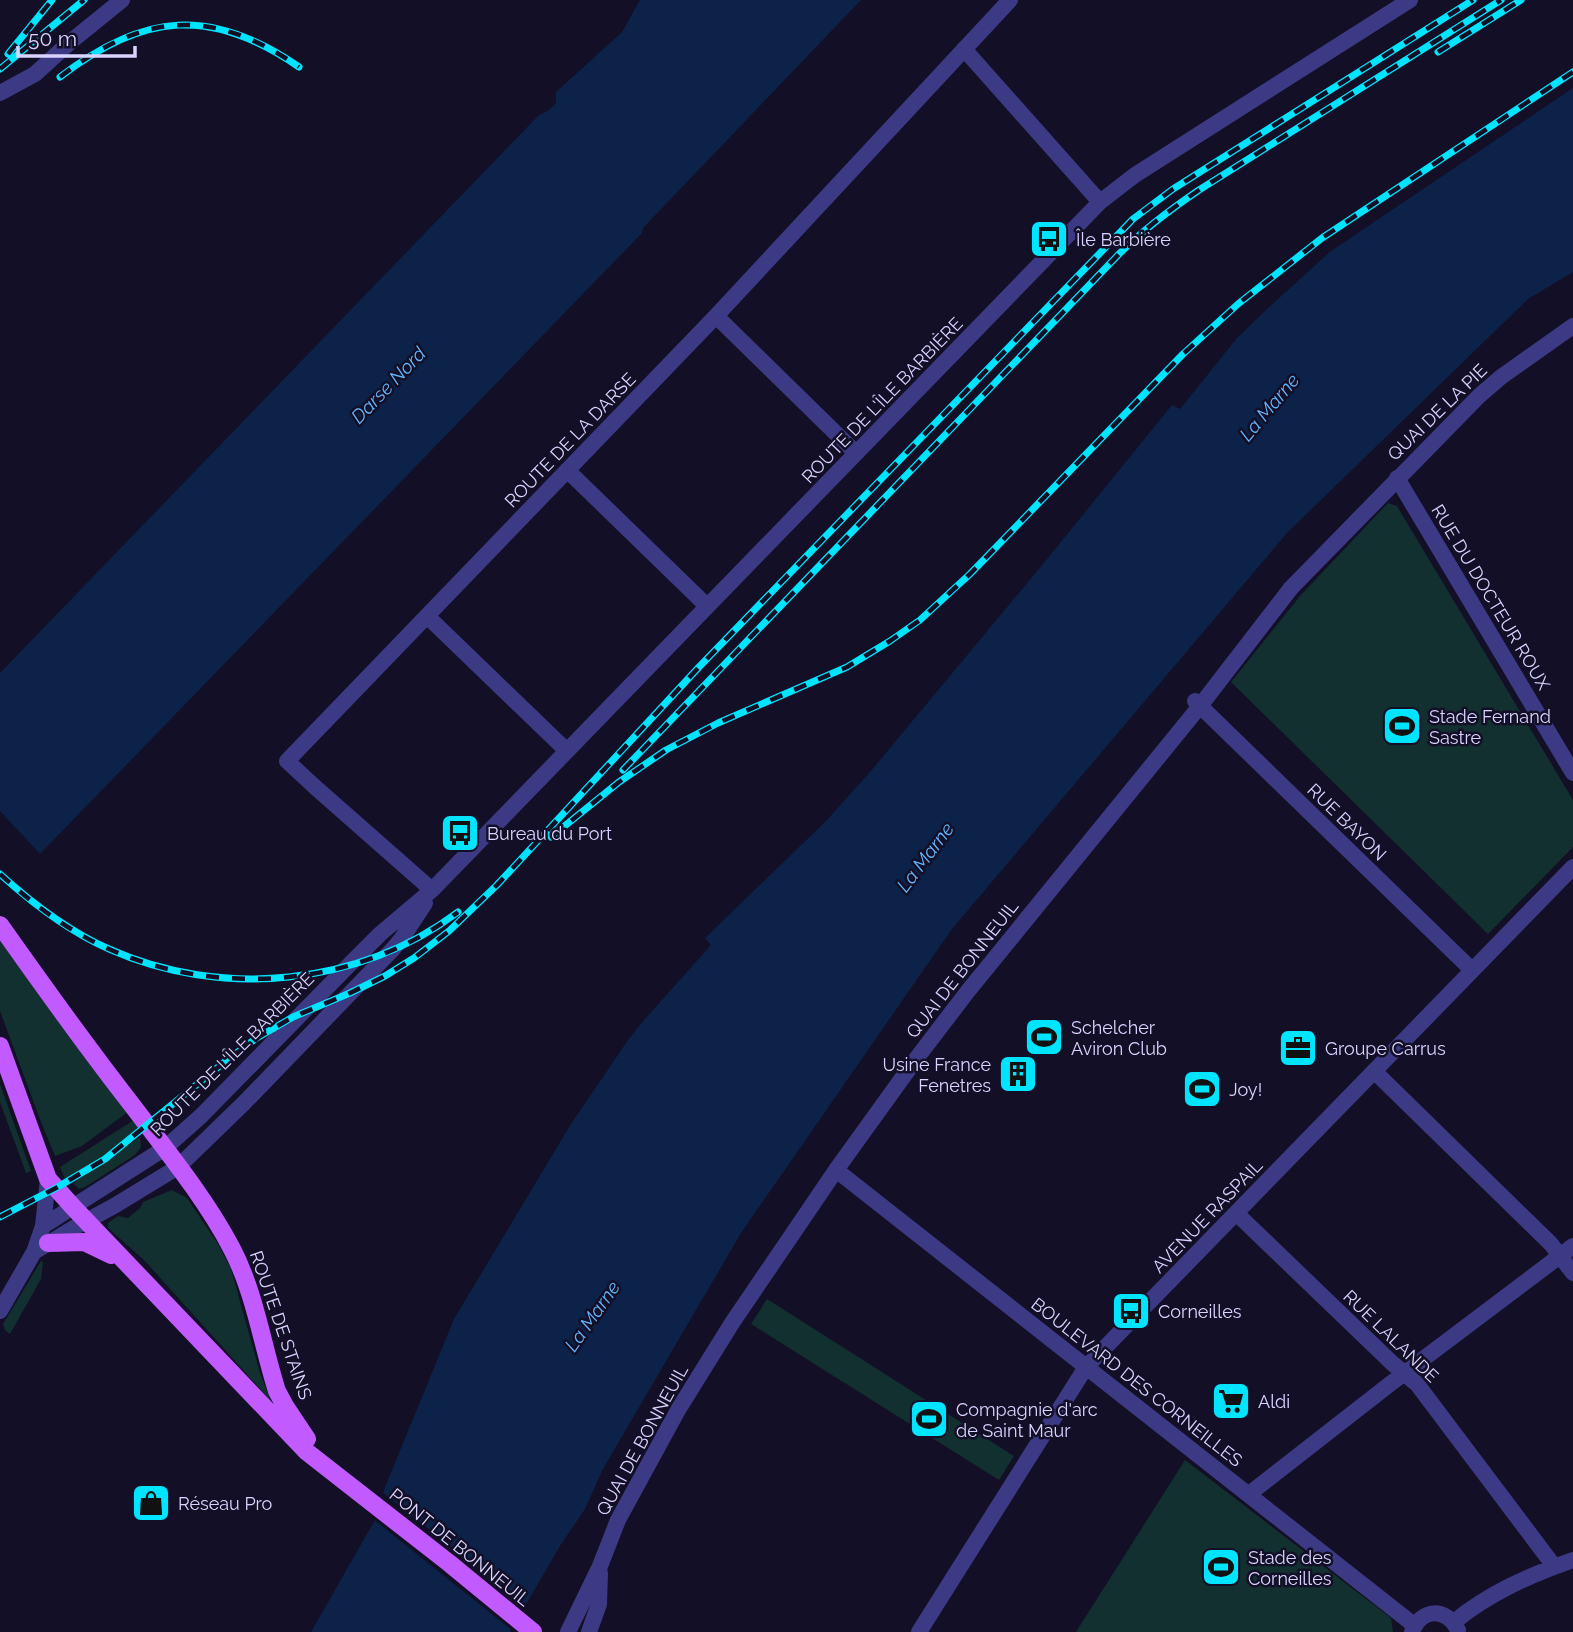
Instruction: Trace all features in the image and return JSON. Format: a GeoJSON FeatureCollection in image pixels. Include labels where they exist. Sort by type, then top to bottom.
{"type":"FeatureCollection","features":[{"type":"Feature","properties":{"kind":"main road","name":"ROUTE DE STAINS"},"geometry":{"type":"LineString","coordinates":[[0,925],[52,1000],[165,1148],[216,1223],[238,1262],[277,1391],[285,1406],[307,1439],[361,1494]]}},
{"type":"Feature","properties":{"kind":"main road"},"geometry":{"type":"LineString","coordinates":[[0,1046],[48,1178],[85,1221],[299,1443],[361,1494]]}},
{"type":"Feature","properties":{"kind":"main road"},"geometry":{"type":"LineString","coordinates":[[42,1240],[84,1242],[122,1260]]}},
{"type":"Feature","properties":{"kind":"main road","name":"PONT DE BONNEUIL"},"geometry":{"type":"LineString","coordinates":[[361,1494],[532,1631]]}},
{"type":"Feature","properties":{"kind":"street"},"geometry":{"type":"LineString","coordinates":[[0,93],[35,74],[122,0]]}},
{"type":"Feature","properties":{"kind":"street","name":"ROUTE DE LA DARSE"},"geometry":{"type":"LineString","coordinates":[[432,890],[288,761],[716,316],[1010,0]]}},
{"type":"Feature","properties":{"kind":"street","name":"ROUTE DE L'ÎLE BARBIÈRE"},"geometry":{"type":"LineString","coordinates":[[42,1240],[73,1207],[165,1148],[209,1108],[371,943],[432,890],[1100,202],[1135,175],[1410,0]]}},
{"type":"Feature","properties":{"kind":"street"},"geometry":{"type":"LineString","coordinates":[[964,49],[1100,202]]}},
{"type":"Feature","properties":{"kind":"street"},"geometry":{"type":"LineString","coordinates":[[716,316],[856,453]]}},
{"type":"Feature","properties":{"kind":"street","name":"QUAI DE LA PIE"},"geometry":{"type":"LineString","coordinates":[[1397,478],[1493,383],[1573,326]]}},
{"type":"Feature","properties":{"kind":"street"},"geometry":{"type":"LineString","coordinates":[[567,470],[707,607]]}},
{"type":"Feature","properties":{"kind":"street","name":"QUAI DE BONNEUIL"},"geometry":{"type":"LineString","coordinates":[[568,1632],[600,1566],[618,1520],[678,1410],[732,1323],[836,1170],[968,991],[1291,588],[1397,478]]}},
{"type":"Feature","properties":{"kind":"street","name":"RUE DU DOCTEUR ROUX"},"geometry":{"type":"LineString","coordinates":[[1397,478],[1573,773]]}},
{"type":"Feature","properties":{"kind":"street"},"geometry":{"type":"LineString","coordinates":[[427,616],[567,751]]}},
{"type":"Feature","properties":{"kind":"street","name":"RUE BAYON"},"geometry":{"type":"LineString","coordinates":[[1197,704],[1472,970]]}},
{"type":"Feature","properties":{"kind":"street","name":"AVENUE RASPAIL"},"geometry":{"type":"LineString","coordinates":[[919,1632],[1086,1367],[1573,867]]}},
{"type":"Feature","properties":{"kind":"street","name":"ROUTE DE L'ÎLE BARBIÈRE"},"geometry":{"type":"LineString","coordinates":[[42,1240],[114,1206],[178,1167],[393,949],[432,890]]}},
{"type":"Feature","properties":{"kind":"street"},"geometry":{"type":"LineString","coordinates":[[1374,1071],[1552,1244],[1567,1251],[1573,1273]]}},
{"type":"Feature","properties":{"kind":"street","name":"BOULEVARD DES CORNEILLES"},"geometry":{"type":"LineString","coordinates":[[836,1170],[1249,1494],[1413,1628]]}},
{"type":"Feature","properties":{"kind":"street"},"geometry":{"type":"LineString","coordinates":[[0,1311],[42,1240],[48,1178]]}},
{"type":"Feature","properties":{"kind":"street","name":"RUE LALANDE"},"geometry":{"type":"LineString","coordinates":[[1236,1213],[1417,1384],[1554,1566]]}},
{"type":"Feature","properties":{"kind":"street"},"geometry":{"type":"LineString","coordinates":[[1249,1494],[1567,1251]]}},
{"type":"Feature","properties":{"kind":"street"},"geometry":{"type":"LineString","coordinates":[[1413,1628],[1419,1619],[1433,1613],[1448,1617],[1456,1627],[1466,1612],[1507,1586],[1573,1560]]}},
{"type":"Feature","properties":{"kind":"street","name":"QUAI DE BONNEUIL"},"geometry":{"type":"LineString","coordinates":[[589,1632],[599,1604],[600,1566]]}},
{"type":"Feature","properties":{"kind":"green space","name":"Stade Fernand Sastre"},"geometry":{"type":"Polygon","coordinates":[[[1388,503],[1397,506],[1573,800],[1573,847],[1488,934],[1231,682],[1300,596],[1388,503]]]}},
{"type":"Feature","properties":{"kind":"green space"},"geometry":{"type":"Polygon","coordinates":[[[0,935],[129,1111],[82,1146],[55,1156],[0,1011],[0,935]]]}},
{"type":"Feature","properties":{"kind":"green space"},"geometry":{"type":"Polygon","coordinates":[[[0,1084],[31,1171],[26,1173],[0,1102],[0,1084]]]}},
{"type":"Feature","properties":{"kind":"green space"},"geometry":{"type":"Polygon","coordinates":[[[134,1120],[141,1128],[105,1155],[65,1179],[60,1167],[134,1120]]]}},
{"type":"Feature","properties":{"kind":"green space"},"geometry":{"type":"Polygon","coordinates":[[[140,1137],[141,1147],[135,1155],[85,1187],[79,1189],[73,1183],[140,1137]]]}},
{"type":"Feature","properties":{"kind":"green space"},"geometry":{"type":"Polygon","coordinates":[[[172,1190],[187,1198],[218,1244],[231,1269],[260,1373],[271,1401],[144,1260],[108,1228],[108,1223],[118,1216],[128,1218],[143,1202],[172,1190]]]}},
{"type":"Feature","properties":{"kind":"green space"},"geometry":{"type":"Polygon","coordinates":[[[41,1261],[41,1279],[10,1334],[3,1324],[41,1261]]]}},
{"type":"Feature","properties":{"kind":"green space","name":"Compagnie d'arc de Saint Maur"},"geometry":{"type":"Polygon","coordinates":[[[767,1299],[1014,1456],[999,1480],[751,1324],[767,1299]]]}},
{"type":"Feature","properties":{"kind":"green space","name":"Stade des Corneilles"},"geometry":{"type":"Polygon","coordinates":[[[1185,1460],[1391,1618],[1393,1632],[1076,1632],[1185,1460]]]}},
{"type":"Feature","properties":{"kind":"water","name":"Darse Nord"},"geometry":{"type":"Polygon","coordinates":[[[640,0],[861,0],[643,228],[642,233],[40,854],[0,811],[0,673],[539,115],[556,103],[556,92],[622,32],[640,0]]]}},
{"type":"Feature","properties":{"kind":"water","name":"La Marne"},"geometry":{"type":"Polygon","coordinates":[[[1573,88],[1573,272],[1528,299],[1287,533],[952,929],[741,1233],[603,1469],[585,1509],[510,1632],[311,1632],[376,1518],[385,1487],[454,1319],[571,1124],[628,1040],[711,945],[705,938],[826,821],[870,772],[1172,405],[1180,409],[1237,338],[1331,251],[1573,88]]]}},
{"type":"Feature","properties":{"kind":"pier"},"geometry":{"type":"Polygon","coordinates":[[[381,1491],[528,1608],[514,1632],[372,1518],[381,1491]]]}},
{"type":"Feature","properties":{"kind":"railway"},"geometry":{"type":"LineString","coordinates":[[8,54],[52,0]]}},
{"type":"Feature","properties":{"kind":"railway"},"geometry":{"type":"LineString","coordinates":[[0,69],[84,0]]}},
{"type":"Feature","properties":{"kind":"railway"},"geometry":{"type":"LineString","coordinates":[[0,1217],[105,1159],[255,1039],[293,1017],[385,976],[449,931],[497,885],[699,667],[1133,219],[1173,189],[1473,0]]}},
{"type":"Feature","properties":{"kind":"railway"},"geometry":{"type":"LineString","coordinates":[[623,770],[1138,236],[1199,190],[1501,0]]}},
{"type":"Feature","properties":{"kind":"railway"},"geometry":{"type":"LineString","coordinates":[[1438,52],[1521,0]]}},
{"type":"Feature","properties":{"kind":"railway"},"geometry":{"type":"LineString","coordinates":[[60,77],[90,56],[120,40],[149,30],[178,25],[207,26],[236,34],[267,47],[299,67]]}},
{"type":"Feature","properties":{"kind":"railway"},"geometry":{"type":"LineString","coordinates":[[551,837],[619,782],[666,750],[718,723],[847,667],[920,620],[970,574],[1183,354],[1238,304],[1322,238],[1573,72]]}},
{"type":"Feature","properties":{"kind":"railway"},"geometry":{"type":"LineString","coordinates":[[0,874],[51,916],[109,949],[152,965],[197,975],[243,979],[289,977],[334,969],[378,956],[419,937],[458,912]]}},
{"type":"Feature","properties":{"kind":"place","name":"Île Barbière"},"geometry":{"type":"Point","coordinates":[1049,239]}},
{"type":"Feature","properties":{"kind":"place","name":"Stade Fernand Sastre"},"geometry":{"type":"Point","coordinates":[1402,726]}},
{"type":"Feature","properties":{"kind":"place","name":"Bureau du Port"},"geometry":{"type":"Point","coordinates":[460,833]}},
{"type":"Feature","properties":{"kind":"place","name":"Schelcher Aviron Club"},"geometry":{"type":"Point","coordinates":[1044,1037]}},
{"type":"Feature","properties":{"kind":"place","name":"Groupe Carrus"},"geometry":{"type":"Point","coordinates":[1298,1048]}},
{"type":"Feature","properties":{"kind":"place","name":"Usine France Fenetres"},"geometry":{"type":"Point","coordinates":[1018,1074]}},
{"type":"Feature","properties":{"kind":"place","name":"Joy!"},"geometry":{"type":"Point","coordinates":[1202,1089]}},
{"type":"Feature","properties":{"kind":"place","name":"Corneilles"},"geometry":{"type":"Point","coordinates":[1131,1311]}},
{"type":"Feature","properties":{"kind":"place","name":"Aldi"},"geometry":{"type":"Point","coordinates":[1231,1401]}},
{"type":"Feature","properties":{"kind":"place","name":"Compagnie d'arc de Saint Maur"},"geometry":{"type":"Point","coordinates":[929,1419]}},
{"type":"Feature","properties":{"kind":"place","name":"Réseau Pro"},"geometry":{"type":"Point","coordinates":[151,1503]}},
{"type":"Feature","properties":{"kind":"place","name":"Stade des Corneilles"},"geometry":{"type":"Point","coordinates":[1221,1567]}}]}
